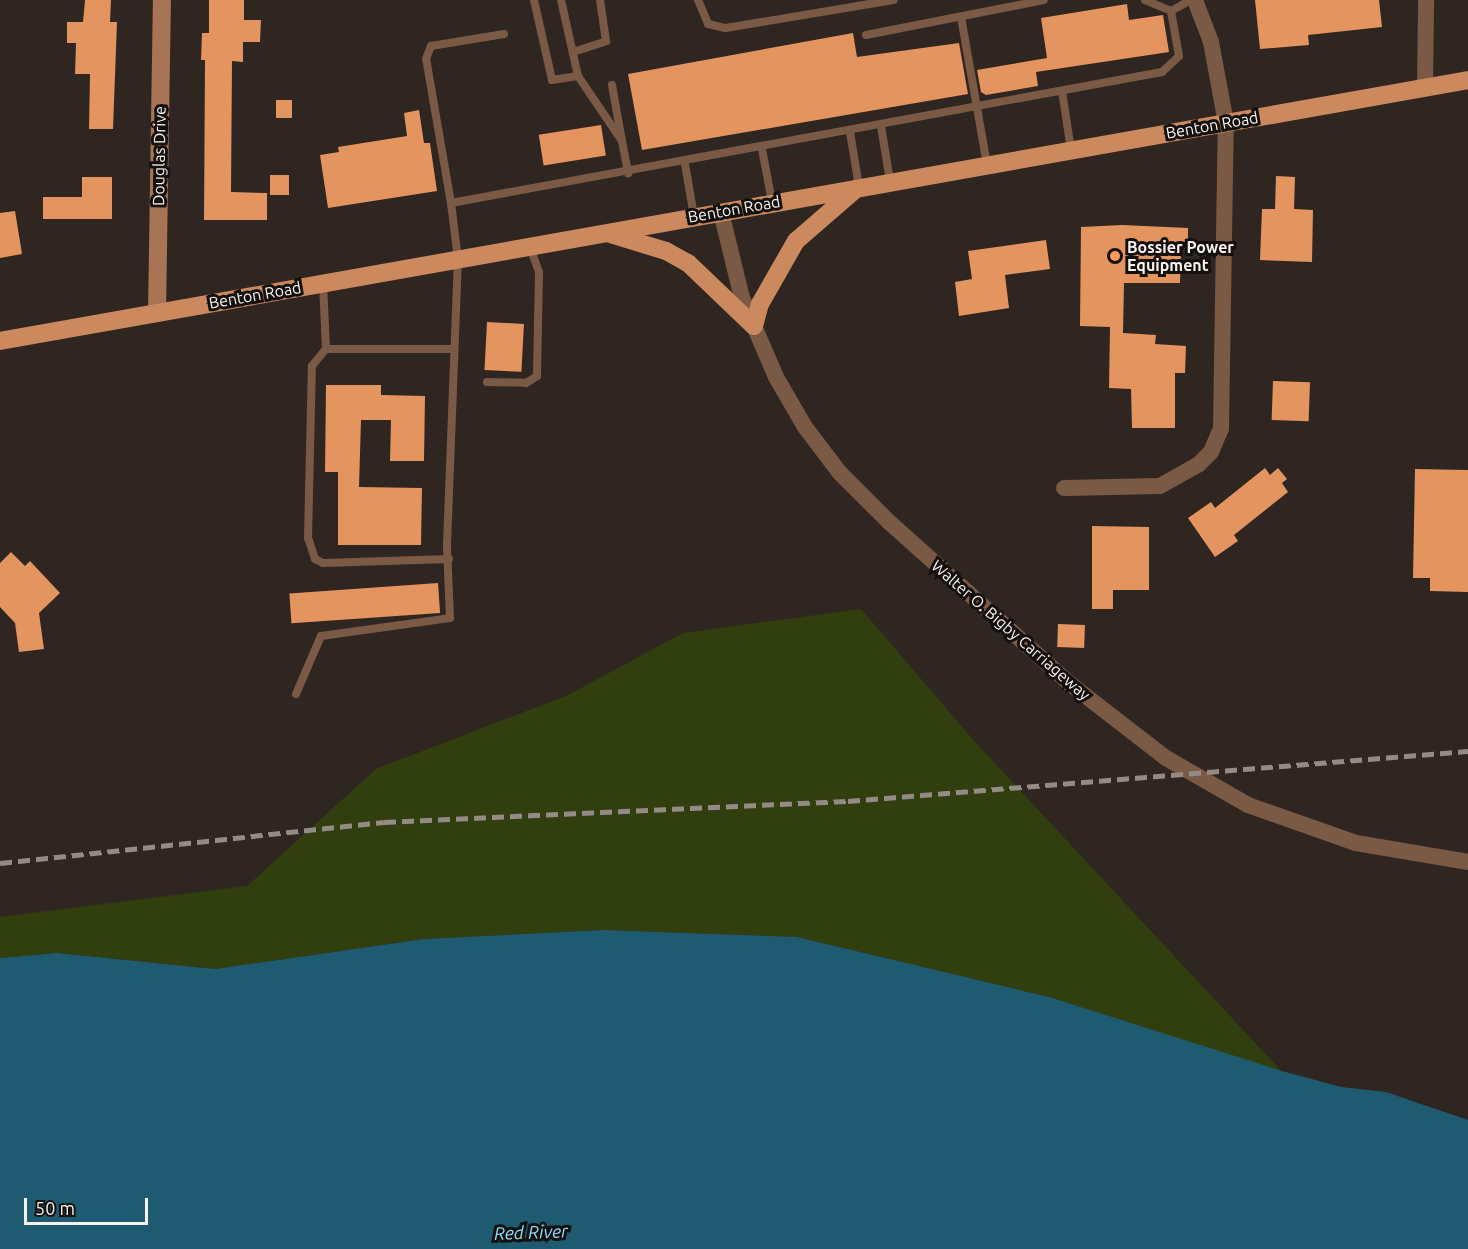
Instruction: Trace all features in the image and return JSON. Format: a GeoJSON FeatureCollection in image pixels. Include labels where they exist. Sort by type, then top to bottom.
{"type":"FeatureCollection","features":[{"type":"Feature","properties":{"kind":"main road","name":"Benton Road"},"geometry":{"type":"LineString","coordinates":[[0,341],[1468,80]]}},
{"type":"Feature","properties":{"kind":"main road"},"geometry":{"type":"LineString","coordinates":[[605,232],[666,251],[688,263],[754,326],[760,304],[796,241],[859,187]]}},
{"type":"Feature","properties":{"kind":"street","name":"Douglas Drive"},"geometry":{"type":"LineString","coordinates":[[157,313],[162,0]]}},
{"type":"Feature","properties":{"kind":"street"},"geometry":{"type":"LineString","coordinates":[[1064,488],[1160,486],[1199,464],[1217,441],[1223,415],[1226,123],[1211,42],[1193,0]]}},
{"type":"Feature","properties":{"kind":"street"},"geometry":{"type":"LineString","coordinates":[[1425,88],[1426,0]]}},
{"type":"Feature","properties":{"kind":"street","name":"Walter O. Bigby Carriageway"},"geometry":{"type":"LineString","coordinates":[[721,212],[742,298],[754,326],[805,427],[839,472],[889,522],[1108,715],[1213,786],[1248,805],[1356,843],[1468,862]]}},
{"type":"Feature","properties":{"kind":"lane"},"geometry":{"type":"LineString","coordinates":[[534,0],[552,80],[579,76]]}},
{"type":"Feature","properties":{"kind":"lane"},"geometry":{"type":"LineString","coordinates":[[561,0],[579,76],[622,141]]}},
{"type":"Feature","properties":{"kind":"lane"},"geometry":{"type":"LineString","coordinates":[[573,52],[606,41],[600,0]]}},
{"type":"Feature","properties":{"kind":"lane"},"geometry":{"type":"LineString","coordinates":[[698,0],[708,24],[726,28],[894,0]]}},
{"type":"Feature","properties":{"kind":"lane"},"geometry":{"type":"LineString","coordinates":[[866,35],[1044,0]]}},
{"type":"Feature","properties":{"kind":"lane"},"geometry":{"type":"LineString","coordinates":[[1145,0],[1170,11],[1193,0]]}},
{"type":"Feature","properties":{"kind":"lane"},"geometry":{"type":"LineString","coordinates":[[452,203],[685,164],[1162,72],[1179,56],[1170,11]]}},
{"type":"Feature","properties":{"kind":"lane"},"geometry":{"type":"LineString","coordinates":[[961,17],[987,164]]}},
{"type":"Feature","properties":{"kind":"lane"},"geometry":{"type":"LineString","coordinates":[[296,694],[321,636],[450,618],[448,559],[458,259],[452,203],[426,59],[431,46],[504,34]]}},
{"type":"Feature","properties":{"kind":"lane"},"geometry":{"type":"LineString","coordinates":[[612,85],[628,173]]}},
{"type":"Feature","properties":{"kind":"lane"},"geometry":{"type":"LineString","coordinates":[[1062,91],[1071,150]]}},
{"type":"Feature","properties":{"kind":"lane"},"geometry":{"type":"LineString","coordinates":[[881,126],[890,181]]}},
{"type":"Feature","properties":{"kind":"lane"},"geometry":{"type":"LineString","coordinates":[[850,132],[859,187]]}},
{"type":"Feature","properties":{"kind":"lane"},"geometry":{"type":"LineString","coordinates":[[762,149],[772,202]]}},
{"type":"Feature","properties":{"kind":"lane"},"geometry":{"type":"LineString","coordinates":[[685,164],[694,216]]}},
{"type":"Feature","properties":{"kind":"lane"},"geometry":{"type":"LineString","coordinates":[[487,382],[526,383],[537,376],[539,272],[530,246]]}},
{"type":"Feature","properties":{"kind":"lane"},"geometry":{"type":"LineString","coordinates":[[323,283],[326,349],[312,366],[310,552],[323,563],[448,559]]}},
{"type":"Feature","properties":{"kind":"lane"},"geometry":{"type":"LineString","coordinates":[[326,349],[454,349]]}},
{"type":"Feature","properties":{"kind":"green space"},"geometry":{"type":"Polygon","coordinates":[[[861,609],[976,743],[1284,1074],[1049,997],[797,937],[604,930],[424,939],[215,969],[57,953],[0,958],[0,917],[247,886],[376,769],[568,695],[683,633],[861,609]]]}},
{"type":"Feature","properties":{"kind":"water","name":"Red River"},"geometry":{"type":"Polygon","coordinates":[[[604,930],[797,937],[1049,997],[1282,1071],[1341,1087],[1386,1092],[1468,1120],[1468,1249],[0,1249],[0,958],[57,953],[215,969],[424,939],[604,930]]]}},
{"type":"Feature","properties":{"kind":"building"},"geometry":{"type":"Polygon","coordinates":[[[85,0],[111,0],[110,22],[117,22],[113,129],[89,129],[90,74],[75,74],[76,43],[67,43],[67,22],[83,22],[85,0]]]}},
{"type":"Feature","properties":{"kind":"building"},"geometry":{"type":"Polygon","coordinates":[[[209,0],[244,0],[244,20],[261,20],[260,42],[243,42],[243,62],[232,61],[231,192],[267,193],[267,220],[204,220],[205,60],[201,60],[202,33],[209,33],[209,0]]]}},
{"type":"Feature","properties":{"kind":"building"},"geometry":{"type":"Polygon","coordinates":[[[1255,0],[1379,0],[1382,27],[1308,35],[1309,45],[1260,49],[1255,0]]]}},
{"type":"Feature","properties":{"kind":"building"},"geometry":{"type":"Polygon","coordinates":[[[1127,4],[1129,20],[1163,15],[1169,52],[1036,72],[1038,86],[986,95],[981,92],[977,70],[1047,58],[1041,18],[1127,4]]]}},
{"type":"Feature","properties":{"kind":"building"},"geometry":{"type":"Polygon","coordinates":[[[853,33],[857,57],[959,43],[968,94],[642,150],[628,74],[853,33]]]}},
{"type":"Feature","properties":{"kind":"building"},"geometry":{"type":"Polygon","coordinates":[[[276,100],[292,100],[292,118],[276,118],[276,100]]]}},
{"type":"Feature","properties":{"kind":"building"},"geometry":{"type":"Polygon","coordinates":[[[419,110],[424,143],[430,143],[437,191],[328,208],[320,155],[339,152],[338,147],[407,136],[404,113],[419,110]]]}},
{"type":"Feature","properties":{"kind":"building"},"geometry":{"type":"Polygon","coordinates":[[[601,125],[606,156],[544,165],[539,135],[601,125]]]}},
{"type":"Feature","properties":{"kind":"building"},"geometry":{"type":"Polygon","coordinates":[[[270,175],[289,175],[289,195],[270,195],[270,175]]]}},
{"type":"Feature","properties":{"kind":"building"},"geometry":{"type":"Polygon","coordinates":[[[1276,176],[1295,177],[1294,209],[1313,210],[1312,262],[1260,260],[1262,209],[1275,209],[1276,176]]]}},
{"type":"Feature","properties":{"kind":"building"},"geometry":{"type":"Polygon","coordinates":[[[82,177],[112,177],[112,219],[43,219],[43,197],[82,197],[82,177]]]}},
{"type":"Feature","properties":{"kind":"building"},"geometry":{"type":"Polygon","coordinates":[[[15,211],[22,254],[0,258],[0,213],[15,211]]]}},
{"type":"Feature","properties":{"kind":"building"},"geometry":{"type":"Polygon","coordinates":[[[1122,225],[1188,228],[1188,249],[1181,249],[1180,283],[1124,283],[1123,333],[1156,335],[1155,344],[1186,346],[1185,373],[1175,373],[1175,428],[1132,428],[1131,389],[1109,388],[1110,327],[1080,326],[1081,227],[1122,225]]]}},
{"type":"Feature","properties":{"kind":"building"},"geometry":{"type":"Polygon","coordinates":[[[1046,240],[1050,269],[1005,275],[1009,308],[959,316],[955,282],[972,279],[968,251],[1046,240]]]}},
{"type":"Feature","properties":{"kind":"building"},"geometry":{"type":"Polygon","coordinates":[[[487,322],[524,324],[521,372],[484,370],[487,322]]]}},
{"type":"Feature","properties":{"kind":"building"},"geometry":{"type":"Polygon","coordinates":[[[1273,381],[1310,382],[1309,421],[1272,420],[1273,381]]]}},
{"type":"Feature","properties":{"kind":"building"},"geometry":{"type":"Polygon","coordinates":[[[326,385],[381,385],[381,395],[425,396],[424,461],[390,461],[391,420],[361,420],[359,487],[422,488],[421,545],[338,545],[338,472],[325,472],[326,385]]]}},
{"type":"Feature","properties":{"kind":"building"},"geometry":{"type":"Polygon","coordinates":[[[1265,468],[1270,475],[1278,468],[1287,479],[1282,483],[1288,492],[1234,535],[1238,541],[1215,557],[1188,518],[1211,502],[1215,508],[1265,468]]]}},
{"type":"Feature","properties":{"kind":"building"},"geometry":{"type":"Polygon","coordinates":[[[1415,469],[1468,470],[1468,592],[1430,591],[1430,578],[1413,578],[1415,469]]]}},
{"type":"Feature","properties":{"kind":"building"},"geometry":{"type":"Polygon","coordinates":[[[1092,526],[1149,527],[1149,590],[1113,590],[1113,609],[1092,609],[1092,526]]]}},
{"type":"Feature","properties":{"kind":"building"},"geometry":{"type":"Polygon","coordinates":[[[11,552],[25,566],[30,561],[60,593],[39,613],[44,649],[19,652],[15,623],[0,607],[0,563],[11,552]]]}},
{"type":"Feature","properties":{"kind":"building"},"geometry":{"type":"Polygon","coordinates":[[[438,583],[440,613],[291,623],[289,593],[438,583]]]}},
{"type":"Feature","properties":{"kind":"building"},"geometry":{"type":"Polygon","coordinates":[[[1058,624],[1085,625],[1084,648],[1057,647],[1058,624]]]}},
{"type":"Feature","properties":{"kind":"railway"},"geometry":{"type":"LineString","coordinates":[[0,863],[384,822],[848,801],[1468,751]]}},
{"type":"Feature","properties":{"kind":"place","name":"Bossier Power Equipment"},"geometry":{"type":"Point","coordinates":[1115,256]}}]}
